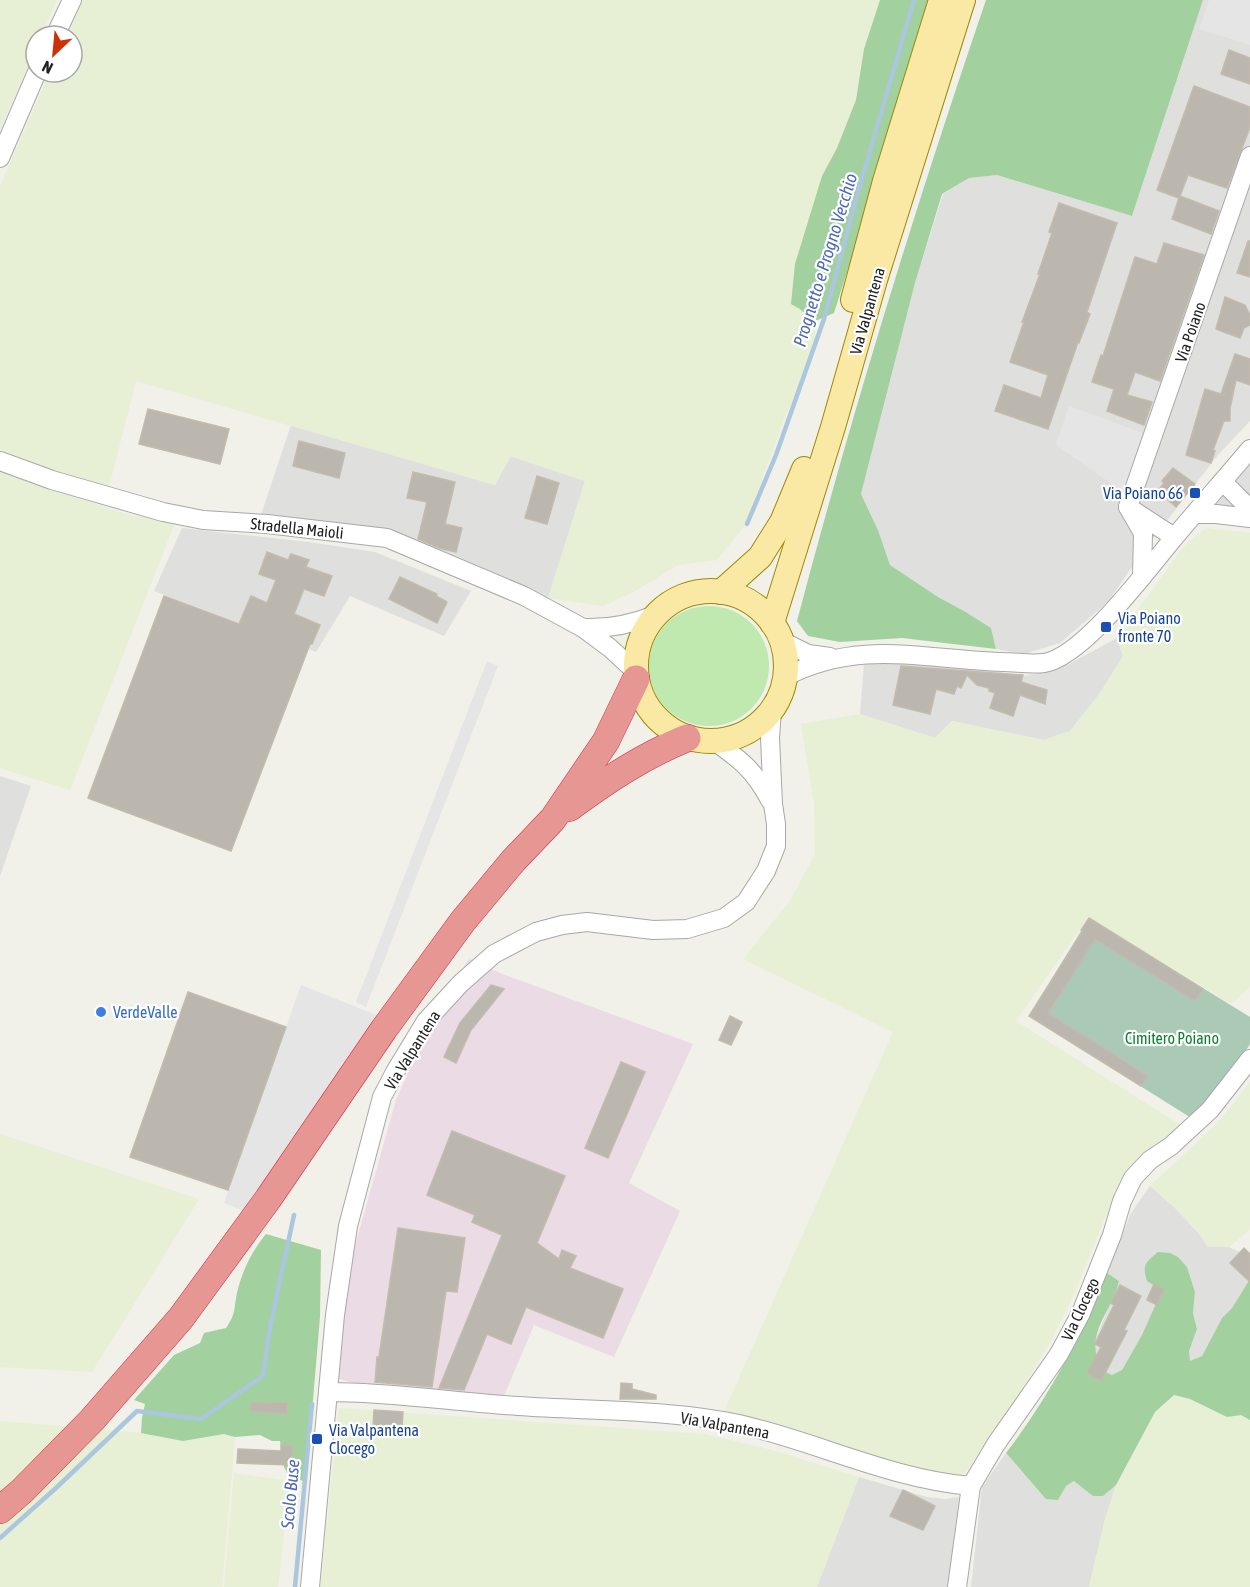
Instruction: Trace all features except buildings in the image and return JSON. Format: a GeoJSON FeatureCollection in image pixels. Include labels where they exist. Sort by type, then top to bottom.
{"type":"FeatureCollection","features":[{"type":"Feature","properties":{"kind":"highway","name":"Via Valpantena"},"geometry":{"type":"LineString","coordinates":[[553,819],[606,741],[636,675]]}},
{"type":"Feature","properties":{"kind":"highway","name":"Via Valpantena"},"geometry":{"type":"LineString","coordinates":[[553,819],[608,779],[656,751],[687,738]]}},
{"type":"Feature","properties":{"kind":"highway"},"geometry":{"type":"LineString","coordinates":[[0,1510],[22,1491],[92,1420],[181,1318],[268,1199],[384,1029],[463,921],[513,861],[553,819]]}},
{"type":"Feature","properties":{"kind":"main road","name":"Via Valpantena"},"geometry":{"type":"LineString","coordinates":[[721,592],[760,557],[782,522],[793,498],[812,446],[885,181],[941,0]]}},
{"type":"Feature","properties":{"kind":"main road","name":"Via Valpantena"},"geometry":{"type":"LineString","coordinates":[[777,632],[875,280],[963,0]]}},
{"type":"Feature","properties":{"kind":"main road","name":"Via Valpantena"},"geometry":{"type":"LineString","coordinates":[[706,591],[721,592],[741,597],[758,608],[777,632],[786,659],[785,677],[781,694],[772,710],[761,723],[747,733],[731,739],[714,741],[687,738],[670,729],[654,716],[644,701],[636,675],[639,642],[655,615],[678,598],[706,591]]}},
{"type":"Feature","properties":{"kind":"street"},"geometry":{"type":"LineString","coordinates":[[60,24],[72,0]]}},
{"type":"Feature","properties":{"kind":"street"},"geometry":{"type":"LineString","coordinates":[[0,158],[32,84]]}},
{"type":"Feature","properties":{"kind":"street","name":"Via Poiano"},"geometry":{"type":"LineString","coordinates":[[1128,507],[1250,156]]}},
{"type":"Feature","properties":{"kind":"street"},"geometry":{"type":"LineString","coordinates":[[785,677],[806,666],[835,658],[907,653],[986,662],[1045,663],[1074,648],[1112,613],[1250,449]]}},
{"type":"Feature","properties":{"kind":"street","name":"Stradella Maioli"},"geometry":{"type":"LineString","coordinates":[[0,461],[52,480],[122,501],[203,520],[267,524],[387,538],[524,596],[583,628],[610,648],[636,675]]}},
{"type":"Feature","properties":{"kind":"street"},"geometry":{"type":"LineString","coordinates":[[1223,482],[1250,509]]}},
{"type":"Feature","properties":{"kind":"street"},"geometry":{"type":"LineString","coordinates":[[1128,507],[1174,537]]}},
{"type":"Feature","properties":{"kind":"street"},"geometry":{"type":"LineString","coordinates":[[1128,507],[1143,533],[1142,577]]}},
{"type":"Feature","properties":{"kind":"street"},"geometry":{"type":"LineString","coordinates":[[1195,514],[1250,518]]}},
{"type":"Feature","properties":{"kind":"street","name":"Stradella Maioli"},"geometry":{"type":"LineString","coordinates":[[583,628],[604,629],[631,624],[655,615]]}},
{"type":"Feature","properties":{"kind":"street"},"geometry":{"type":"LineString","coordinates":[[777,632],[808,654],[835,658]]}},
{"type":"Feature","properties":{"kind":"street","name":"Via Valpantena"},"geometry":{"type":"LineString","coordinates":[[310,1587],[334,1315],[348,1226],[382,1097],[426,1021],[461,983],[494,954],[536,932],[562,925],[587,922],[653,930],[687,929],[724,918],[746,902],[766,871],[776,846],[770,738],[772,710]]}},
{"type":"Feature","properties":{"kind":"street","name":"Via Valpantena"},"geometry":{"type":"LineString","coordinates":[[714,741],[739,758],[758,777],[773,804]]}},
{"type":"Feature","properties":{"kind":"street","name":"Via Clocego"},"geometry":{"type":"LineString","coordinates":[[957,1587],[971,1486],[996,1444],[1059,1354],[1081,1313],[1112,1235],[1122,1201],[1133,1178],[1150,1160],[1171,1146],[1210,1110],[1250,1059]]}},
{"type":"Feature","properties":{"kind":"street","name":"Via Valpantena"},"geometry":{"type":"LineString","coordinates":[[328,1392],[517,1406],[638,1412],[718,1421],[776,1434],[891,1471],[951,1485],[971,1486]]}},
{"type":"Feature","properties":{"kind":"shaded area"},"geometry":{"type":"Polygon","coordinates":[[[1203,0],[1250,0],[1250,421],[1218,455],[1138,558],[1108,602],[1060,643],[1024,654],[996,649],[991,628],[890,565],[878,530],[861,494],[915,283],[943,194],[969,178],[997,175],[1132,216],[1203,0]]]}},
{"type":"Feature","properties":{"kind":"shaded area"},"geometry":{"type":"Polygon","coordinates":[[[1209,0],[1250,0],[1250,45],[1199,29],[1209,0]]]}},
{"type":"Feature","properties":{"kind":"shaded area"},"geometry":{"type":"Polygon","coordinates":[[[1069,406],[1143,433],[1123,492],[1056,445],[1069,406]]]}},
{"type":"Feature","properties":{"kind":"shaded area"},"geometry":{"type":"Polygon","coordinates":[[[291,425],[495,485],[510,456],[585,481],[548,598],[380,530],[261,515],[291,425]]]}},
{"type":"Feature","properties":{"kind":"shaded area"},"geometry":{"type":"Polygon","coordinates":[[[1250,453],[1250,510],[1211,506],[1250,453]]]}},
{"type":"Feature","properties":{"kind":"shaded area"},"geometry":{"type":"Polygon","coordinates":[[[182,528],[375,552],[471,591],[444,636],[350,596],[316,652],[154,591],[182,528]]]}},
{"type":"Feature","properties":{"kind":"shaded area"},"geometry":{"type":"Polygon","coordinates":[[[1117,638],[1123,656],[1100,693],[1070,731],[1044,740],[952,721],[935,738],[860,714],[864,663],[901,660],[1025,676],[1069,664],[1117,638]]]}},
{"type":"Feature","properties":{"kind":"shaded area"},"geometry":{"type":"Polygon","coordinates":[[[487,661],[498,666],[366,1007],[356,1002],[487,661]]]}},
{"type":"Feature","properties":{"kind":"shaded area"},"geometry":{"type":"Polygon","coordinates":[[[0,776],[31,786],[0,876],[0,776]]]}},
{"type":"Feature","properties":{"kind":"shaded area"},"geometry":{"type":"Polygon","coordinates":[[[469,959],[500,973],[693,1044],[629,1183],[680,1211],[614,1357],[534,1325],[504,1396],[371,1389],[337,1378],[346,1278],[396,1100],[435,1012],[469,959]]]}},
{"type":"Feature","properties":{"kind":"shaded area"},"geometry":{"type":"Polygon","coordinates":[[[301,985],[384,1018],[244,1211],[224,1203],[301,985]]]}},
{"type":"Feature","properties":{"kind":"shaded area"},"geometry":{"type":"Polygon","coordinates":[[[1150,1186],[1177,1210],[1208,1247],[1229,1247],[1246,1255],[1250,1279],[1232,1308],[1222,1318],[1202,1356],[1190,1361],[1189,1351],[1197,1329],[1193,1313],[1195,1292],[1187,1267],[1178,1257],[1170,1253],[1158,1288],[1158,1299],[1142,1335],[1122,1370],[1112,1375],[1100,1369],[1094,1355],[1096,1338],[1119,1281],[1107,1273],[1131,1213],[1150,1186]]]}},
{"type":"Feature","properties":{"kind":"shaded area"},"geometry":{"type":"Polygon","coordinates":[[[1006,1453],[1021,1471],[1058,1500],[1066,1486],[1074,1481],[1103,1496],[1116,1485],[1105,1519],[1089,1587],[971,1587],[982,1487],[1006,1453]]]}},
{"type":"Feature","properties":{"kind":"shaded area"},"geometry":{"type":"Polygon","coordinates":[[[859,1477],[927,1497],[946,1499],[959,1497],[948,1587],[817,1587],[859,1477]]]}},
{"type":"Feature","properties":{"kind":"green space"},"geometry":{"type":"Polygon","coordinates":[[[0,0],[57,0],[46,24],[24,24],[24,75],[0,129],[0,0]]]}},
{"type":"Feature","properties":{"kind":"green space"},"geometry":{"type":"Polygon","coordinates":[[[82,0],[880,0],[864,49],[856,100],[837,148],[822,176],[800,309],[813,322],[816,349],[783,422],[745,525],[717,560],[678,565],[635,591],[603,606],[548,598],[585,481],[511,456],[495,485],[136,381],[109,487],[57,472],[0,450],[0,186],[45,84],[84,84],[84,24],[71,24],[82,0]]]}},
{"type":"Feature","properties":{"kind":"green space"},"geometry":{"type":"Polygon","coordinates":[[[880,0],[933,0],[834,313],[813,322],[800,309],[791,304],[795,264],[822,176],[837,148],[856,100],[864,49],[880,0]]]}},
{"type":"Feature","properties":{"kind":"green space"},"geometry":{"type":"Polygon","coordinates":[[[986,0],[1203,0],[1132,216],[997,175],[969,178],[942,194],[915,283],[861,494],[878,530],[890,565],[991,628],[996,649],[902,638],[840,642],[808,636],[797,621],[840,465],[910,231],[986,0]]]}},
{"type":"Feature","properties":{"kind":"green space"},"geometry":{"type":"Polygon","coordinates":[[[0,468],[132,516],[176,520],[70,790],[0,768],[0,468]]]}},
{"type":"Feature","properties":{"kind":"green space"},"geometry":{"type":"Polygon","coordinates":[[[1206,528],[1250,533],[1250,987],[1231,1004],[1088,917],[1016,1021],[1185,1128],[1127,1178],[1111,1203],[1075,1292],[1052,1339],[1002,1422],[964,1474],[946,1477],[722,1416],[893,1032],[743,959],[790,901],[815,854],[814,803],[801,724],[860,714],[935,738],[952,721],[1044,740],[1070,731],[1100,693],[1123,656],[1117,638],[1184,546],[1206,528]]]}},
{"type":"Feature","properties":{"kind":"green space"},"geometry":{"type":"Polygon","coordinates":[[[709,606],[732,611],[751,624],[764,643],[769,666],[764,689],[751,708],[732,721],[709,726],[686,721],[667,708],[654,689],[649,666],[654,643],[667,624],[686,611],[709,606]]]}},
{"type":"Feature","properties":{"kind":"green space","name":"Cimitero Poiano"},"geometry":{"type":"Polygon","coordinates":[[[1089,918],[1250,1017],[1250,1044],[1232,1073],[1196,1121],[1029,1016],[1089,918]]]}},
{"type":"Feature","properties":{"kind":"green space"},"geometry":{"type":"Polygon","coordinates":[[[1250,1082],[1250,1229],[1229,1247],[1208,1247],[1177,1210],[1150,1186],[1218,1123],[1250,1082]]]}},
{"type":"Feature","properties":{"kind":"green space"},"geometry":{"type":"Polygon","coordinates":[[[0,1134],[199,1199],[92,1372],[0,1367],[0,1134]]]}},
{"type":"Feature","properties":{"kind":"green space"},"geometry":{"type":"Polygon","coordinates":[[[266,1234],[321,1250],[320,1317],[306,1482],[289,1476],[284,1467],[280,1441],[272,1441],[260,1435],[235,1437],[224,1434],[183,1441],[141,1433],[145,1404],[134,1400],[174,1355],[200,1343],[204,1333],[226,1328],[233,1315],[245,1269],[256,1247],[266,1234]]]}},
{"type":"Feature","properties":{"kind":"green space"},"geometry":{"type":"Polygon","coordinates":[[[1158,1252],[1170,1253],[1178,1257],[1187,1267],[1195,1292],[1193,1313],[1197,1329],[1189,1351],[1190,1361],[1202,1356],[1222,1318],[1232,1308],[1250,1279],[1250,1420],[1241,1415],[1227,1417],[1190,1399],[1174,1395],[1155,1412],[1116,1485],[1103,1496],[1093,1496],[1074,1481],[1066,1486],[1058,1500],[1046,1499],[1006,1453],[1050,1389],[1086,1320],[1107,1273],[1119,1281],[1097,1333],[1096,1355],[1100,1369],[1112,1375],[1122,1370],[1142,1335],[1158,1299],[1158,1288],[1147,1281],[1145,1268],[1147,1262],[1158,1252]]]}},
{"type":"Feature","properties":{"kind":"green space"},"geometry":{"type":"Polygon","coordinates":[[[1174,1395],[1190,1399],[1227,1417],[1241,1415],[1250,1420],[1250,1587],[1089,1587],[1105,1519],[1116,1485],[1155,1412],[1174,1395]]]}},
{"type":"Feature","properties":{"kind":"green space"},"geometry":{"type":"Polygon","coordinates":[[[339,1408],[704,1434],[772,1450],[859,1477],[817,1587],[320,1587],[339,1408]]]}},
{"type":"Feature","properties":{"kind":"green space"},"geometry":{"type":"Polygon","coordinates":[[[0,1421],[156,1434],[183,1441],[224,1434],[235,1437],[222,1587],[0,1587],[0,1421]]]}},
{"type":"Feature","properties":{"kind":"green space"},"geometry":{"type":"Polygon","coordinates":[[[234,1473],[290,1481],[278,1587],[224,1587],[234,1473]]]}},
{"type":"Feature","properties":{"kind":"waterway","name":"Prognetto e Progno Vecchio"},"geometry":{"type":"LineString","coordinates":[[747,524],[776,455],[824,319],[914,0]]}},
{"type":"Feature","properties":{"kind":"waterway","name":"Prognetto e Progno Vecchio"},"geometry":{"type":"LineString","coordinates":[[0,1538],[137,1411],[201,1419],[263,1376],[270,1327],[294,1215]]}},
{"type":"Feature","properties":{"kind":"waterway","name":"Scolo Buse"},"geometry":{"type":"LineString","coordinates":[[295,1587],[312,1404]]}},
{"type":"Feature","properties":{"kind":"place","name":"Via Poiano 66"},"geometry":{"type":"Point","coordinates":[1195,493]}},
{"type":"Feature","properties":{"kind":"place","name":"Via Poiano fronte 70"},"geometry":{"type":"Point","coordinates":[1106,627]}},
{"type":"Feature","properties":{"kind":"place","name":"VerdeValle"},"geometry":{"type":"Point","coordinates":[101,1012]}},
{"type":"Feature","properties":{"kind":"place","name":"Via Valpantena Clocego"},"geometry":{"type":"Point","coordinates":[317,1439]}}]}
